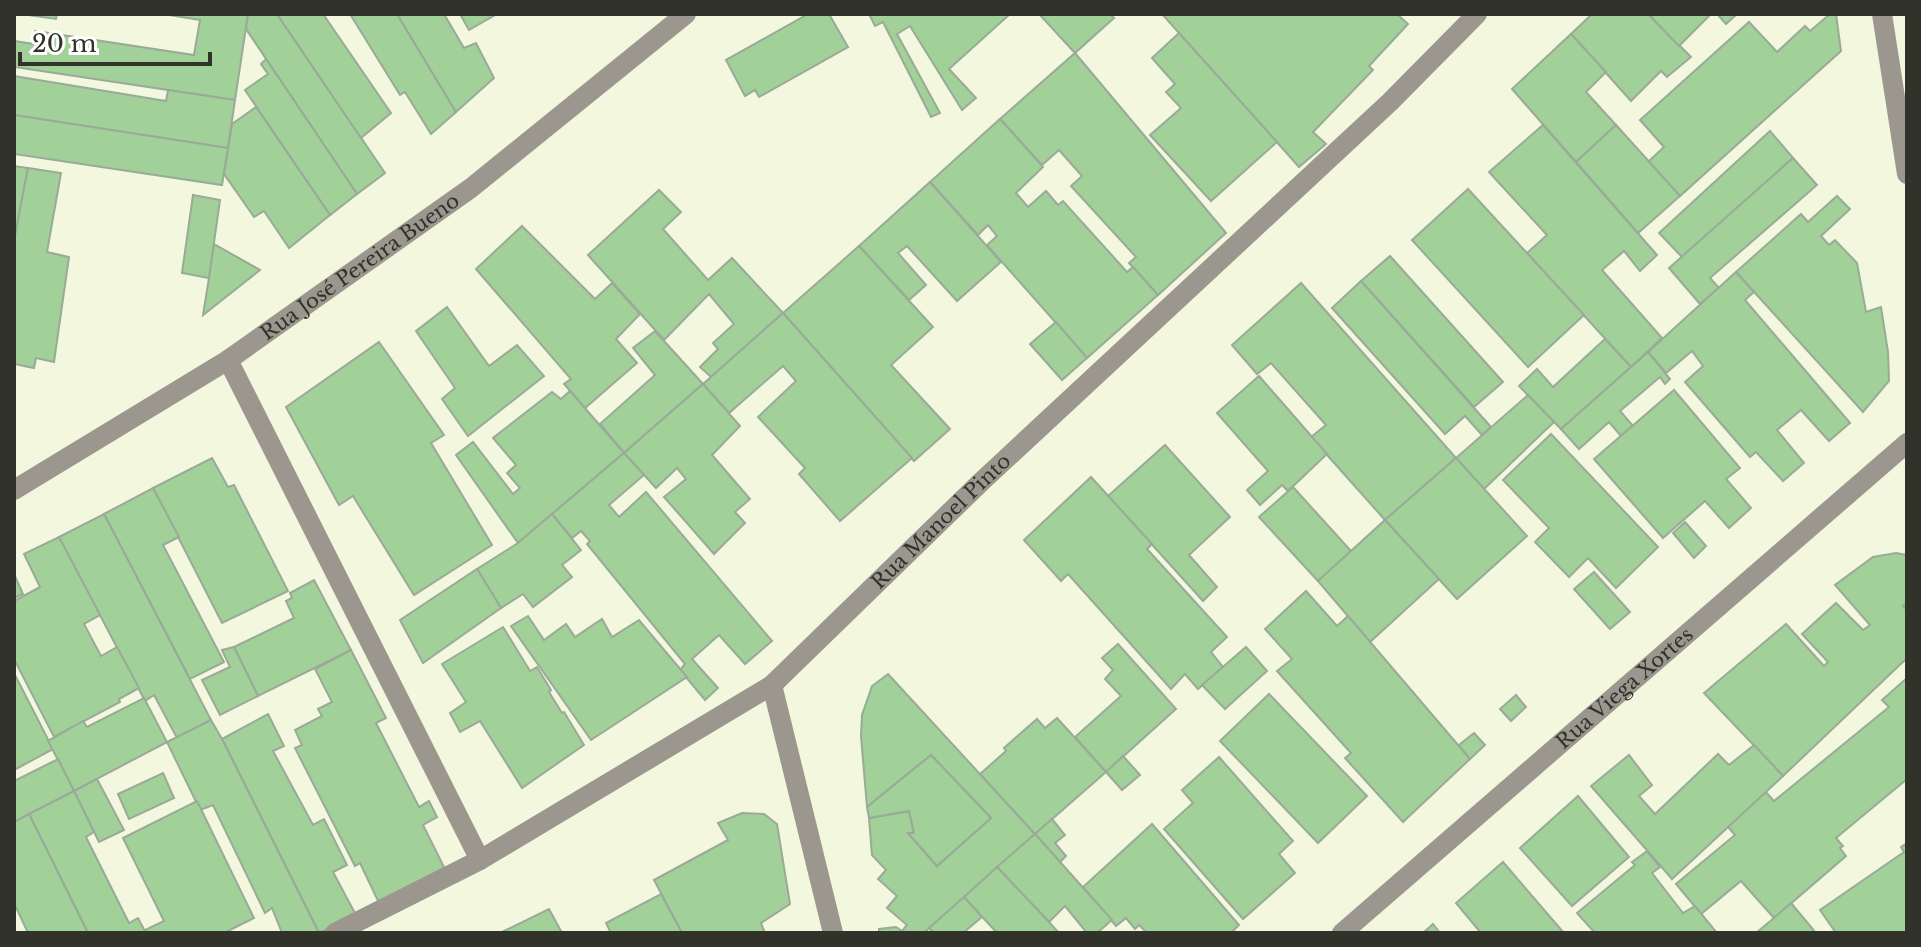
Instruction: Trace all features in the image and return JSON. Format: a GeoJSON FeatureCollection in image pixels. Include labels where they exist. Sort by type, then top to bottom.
{"type":"FeatureCollection","features":[{"type":"Feature","properties":{"kind":"street","name":"Rua José Pereira Bueno"},"geometry":{"type":"LineString","coordinates":[[14,490],[228,360],[471,188],[686,14]]}},
{"type":"Feature","properties":{"kind":"street","name":"Rua Manoel Pinto"},"geometry":{"type":"LineString","coordinates":[[335,933],[480,860],[772,685],[981,482],[1390,102],[1477,14]]}},
{"type":"Feature","properties":{"kind":"street"},"geometry":{"type":"LineString","coordinates":[[1882,14],[1907,174]]}},
{"type":"Feature","properties":{"kind":"street"},"geometry":{"type":"LineString","coordinates":[[228,360],[480,860]]}},
{"type":"Feature","properties":{"kind":"street","name":"Rua Viega Xortes"},"geometry":{"type":"LineString","coordinates":[[1342,933],[1907,443]]}},
{"type":"Feature","properties":{"kind":"street"},"geometry":{"type":"LineString","coordinates":[[772,685],[833,933]]}},
{"type":"Feature","properties":{"kind":"building"},"geometry":{"type":"Polygon","coordinates":[[[21,14],[57,14],[56,19],[21,14]]]}},
{"type":"Feature","properties":{"kind":"building"},"geometry":{"type":"Polygon","coordinates":[[[163,14],[248,14],[235,100],[14,67],[14,41],[34,44],[35,31],[194,55],[200,20],[163,14]]]}},
{"type":"Feature","properties":{"kind":"building"},"geometry":{"type":"Polygon","coordinates":[[[248,14],[277,14],[385,173],[357,194],[246,29],[248,14]]]}},
{"type":"Feature","properties":{"kind":"building"},"geometry":{"type":"Polygon","coordinates":[[[277,14],[323,14],[391,113],[361,138],[277,14]]]}},
{"type":"Feature","properties":{"kind":"building"},"geometry":{"type":"Polygon","coordinates":[[[350,14],[397,14],[456,112],[431,134],[405,92],[400,95],[350,14]]]}},
{"type":"Feature","properties":{"kind":"building"},"geometry":{"type":"Polygon","coordinates":[[[397,14],[444,14],[464,48],[476,43],[494,78],[456,112],[397,14]]]}},
{"type":"Feature","properties":{"kind":"building"},"geometry":{"type":"Polygon","coordinates":[[[460,14],[497,14],[469,30],[460,14]]]}},
{"type":"Feature","properties":{"kind":"building"},"geometry":{"type":"Polygon","coordinates":[[[808,14],[829,14],[848,47],[759,97],[755,90],[745,96],[726,60],[808,14]]]}},
{"type":"Feature","properties":{"kind":"building"},"geometry":{"type":"Polygon","coordinates":[[[869,14],[1010,14],[949,69],[976,98],[962,110],[910,26],[897,34],[940,113],[931,117],[883,22],[875,26],[869,14]]]}},
{"type":"Feature","properties":{"kind":"building"},"geometry":{"type":"Polygon","coordinates":[[[1039,14],[1110,14],[1114,18],[1075,53],[1039,14]]]}},
{"type":"Feature","properties":{"kind":"building"},"geometry":{"type":"Polygon","coordinates":[[[1162,14],[1397,14],[1408,24],[1369,66],[1373,70],[1313,132],[1326,144],[1299,167],[1162,14]]]}},
{"type":"Feature","properties":{"kind":"building"},"geometry":{"type":"Polygon","coordinates":[[[1592,14],[1648,14],[1691,57],[1667,77],[1661,71],[1631,101],[1571,34],[1592,14]]]}},
{"type":"Feature","properties":{"kind":"building"},"geometry":{"type":"Polygon","coordinates":[[[1654,14],[1711,14],[1679,46],[1651,17],[1654,14]]]}},
{"type":"Feature","properties":{"kind":"building"},"geometry":{"type":"Polygon","coordinates":[[[1717,14],[1737,14],[1726,24],[1717,14]]]}},
{"type":"Feature","properties":{"kind":"building"},"geometry":{"type":"Polygon","coordinates":[[[1830,14],[1836,14],[1841,51],[1680,196],[1648,162],[1664,147],[1640,120],[1749,22],[1777,52],[1805,26],[1810,31],[1830,14]]]}},
{"type":"Feature","properties":{"kind":"building"},"geometry":{"type":"Polygon","coordinates":[[[1179,33],[1277,142],[1211,201],[1150,135],[1181,108],[1166,92],[1175,84],[1152,58],[1179,33]]]}},
{"type":"Feature","properties":{"kind":"building"},"geometry":{"type":"Polygon","coordinates":[[[1571,34],[1606,72],[1586,92],[1616,125],[1576,162],[1512,89],[1571,34]]]}},
{"type":"Feature","properties":{"kind":"building"},"geometry":{"type":"Polygon","coordinates":[[[1075,53],[1226,233],[1158,295],[1129,263],[1136,257],[1071,186],[1082,176],[1059,150],[1042,165],[1000,119],[1075,53]]]}},
{"type":"Feature","properties":{"kind":"building"},"geometry":{"type":"Polygon","coordinates":[[[266,59],[357,194],[330,215],[245,90],[268,74],[261,64],[266,59]]]}},
{"type":"Feature","properties":{"kind":"building"},"geometry":{"type":"Polygon","coordinates":[[[14,76],[166,101],[168,90],[235,100],[228,148],[14,115],[14,76]]]}},
{"type":"Feature","properties":{"kind":"building"},"geometry":{"type":"Polygon","coordinates":[[[256,107],[330,215],[289,248],[264,211],[254,217],[224,174],[232,124],[256,107]]]}},
{"type":"Feature","properties":{"kind":"building"},"geometry":{"type":"Polygon","coordinates":[[[14,115],[228,148],[222,185],[14,154],[14,115]]]}},
{"type":"Feature","properties":{"kind":"building"},"geometry":{"type":"Polygon","coordinates":[[[1000,119],[1043,167],[1016,193],[1028,207],[1046,191],[1058,205],[1063,201],[1127,272],[1133,267],[1158,295],[1087,358],[987,245],[997,236],[988,225],[978,235],[930,182],[1000,119]]]}},
{"type":"Feature","properties":{"kind":"building"},"geometry":{"type":"Polygon","coordinates":[[[1543,125],[1657,255],[1640,271],[1624,251],[1602,270],[1662,338],[1631,367],[1527,253],[1547,235],[1489,172],[1543,125]]]}},
{"type":"Feature","properties":{"kind":"building"},"geometry":{"type":"Polygon","coordinates":[[[1616,125],[1680,196],[1638,233],[1576,162],[1616,125]]]}},
{"type":"Feature","properties":{"kind":"building"},"geometry":{"type":"Polygon","coordinates":[[[1770,131],[1793,158],[1682,257],[1659,233],[1770,131]]]}},
{"type":"Feature","properties":{"kind":"building"},"geometry":{"type":"Polygon","coordinates":[[[1793,158],[1817,185],[1710,278],[1719,288],[1700,304],[1669,268],[1793,158]]]}},
{"type":"Feature","properties":{"kind":"building"},"geometry":{"type":"Polygon","coordinates":[[[14,166],[28,168],[14,241],[14,166]]]}},
{"type":"Feature","properties":{"kind":"building"},"geometry":{"type":"Polygon","coordinates":[[[28,168],[61,173],[47,252],[69,257],[54,362],[36,358],[34,368],[14,364],[14,241],[28,168]]]}},
{"type":"Feature","properties":{"kind":"building"},"geometry":{"type":"Polygon","coordinates":[[[930,182],[1001,262],[957,301],[907,246],[898,253],[926,285],[909,300],[859,246],[930,182]]]}},
{"type":"Feature","properties":{"kind":"building"},"geometry":{"type":"Polygon","coordinates":[[[1468,189],[1584,315],[1528,367],[1412,240],[1468,189]]]}},
{"type":"Feature","properties":{"kind":"building"},"geometry":{"type":"Polygon","coordinates":[[[659,190],[681,212],[663,229],[708,280],[732,258],[783,313],[711,377],[700,367],[718,349],[713,343],[734,324],[709,294],[664,340],[588,255],[659,190]]]}},
{"type":"Feature","properties":{"kind":"building"},"geometry":{"type":"Polygon","coordinates":[[[193,195],[220,200],[209,278],[182,273],[193,195]]]}},
{"type":"Feature","properties":{"kind":"building"},"geometry":{"type":"Polygon","coordinates":[[[1837,196],[1850,209],[1821,236],[1829,245],[1835,240],[1857,263],[1866,312],[1881,307],[1888,352],[1889,381],[1863,412],[1736,272],[1801,214],[1808,222],[1837,196]]]}},
{"type":"Feature","properties":{"kind":"building"},"geometry":{"type":"Polygon","coordinates":[[[522,226],[595,299],[612,283],[640,314],[616,339],[637,363],[585,408],[564,384],[571,379],[476,269],[522,226]]]}},
{"type":"Feature","properties":{"kind":"building"},"geometry":{"type":"Polygon","coordinates":[[[214,244],[260,270],[203,315],[209,278],[214,244]]]}},
{"type":"Feature","properties":{"kind":"building"},"geometry":{"type":"Polygon","coordinates":[[[859,246],[933,327],[891,365],[950,429],[914,461],[783,313],[859,246]]]}},
{"type":"Feature","properties":{"kind":"building"},"geometry":{"type":"Polygon","coordinates":[[[1390,256],[1503,382],[1474,407],[1361,281],[1390,256]]]}},
{"type":"Feature","properties":{"kind":"building"},"geometry":{"type":"Polygon","coordinates":[[[1736,272],[1754,292],[1745,300],[1850,423],[1829,441],[1801,410],[1777,430],[1804,463],[1783,481],[1756,452],[1750,457],[1685,382],[1703,366],[1692,351],[1666,373],[1648,352],[1736,272]]]}},
{"type":"Feature","properties":{"kind":"building"},"geometry":{"type":"Polygon","coordinates":[[[1361,281],[1491,427],[1482,435],[1465,416],[1445,434],[1332,308],[1361,281]]]}},
{"type":"Feature","properties":{"kind":"building"},"geometry":{"type":"Polygon","coordinates":[[[1301,283],[1456,458],[1385,520],[1311,437],[1326,425],[1271,363],[1257,374],[1232,345],[1301,283]]]}},
{"type":"Feature","properties":{"kind":"building"},"geometry":{"type":"Polygon","coordinates":[[[447,307],[489,366],[517,345],[544,376],[468,436],[442,399],[455,388],[416,331],[447,307]]]}},
{"type":"Feature","properties":{"kind":"building"},"geometry":{"type":"Polygon","coordinates":[[[783,313],[912,458],[840,521],[799,474],[805,468],[758,417],[796,381],[783,366],[729,413],[703,384],[783,313]]]}},
{"type":"Feature","properties":{"kind":"building"},"geometry":{"type":"Polygon","coordinates":[[[1056,322],[1087,358],[1062,380],[1030,344],[1056,322]]]}},
{"type":"Feature","properties":{"kind":"building"},"geometry":{"type":"Polygon","coordinates":[[[655,331],[703,384],[624,453],[600,424],[655,375],[633,348],[655,331]]]}},
{"type":"Feature","properties":{"kind":"building"},"geometry":{"type":"Polygon","coordinates":[[[1605,339],[1631,367],[1561,429],[1519,386],[1537,369],[1553,387],[1605,339]]]}},
{"type":"Feature","properties":{"kind":"building"},"geometry":{"type":"Polygon","coordinates":[[[379,342],[444,435],[431,443],[492,545],[414,595],[353,496],[339,505],[286,407],[379,342]]]}},
{"type":"Feature","properties":{"kind":"building"},"geometry":{"type":"Polygon","coordinates":[[[1648,352],[1670,379],[1665,384],[1660,377],[1620,411],[1633,426],[1621,436],[1609,422],[1579,449],[1561,429],[1648,352]]]}},
{"type":"Feature","properties":{"kind":"building"},"geometry":{"type":"Polygon","coordinates":[[[1259,376],[1327,454],[1288,491],[1282,485],[1260,505],[1247,490],[1268,471],[1217,413],[1259,376]]]}},
{"type":"Feature","properties":{"kind":"building"},"geometry":{"type":"Polygon","coordinates":[[[703,384],[740,426],[712,455],[750,499],[735,512],[745,523],[714,554],[664,497],[686,479],[677,468],[656,488],[624,453],[703,384]]]}},
{"type":"Feature","properties":{"kind":"building"},"geometry":{"type":"Polygon","coordinates":[[[1674,390],[1740,468],[1726,479],[1751,508],[1729,528],[1705,501],[1663,538],[1594,459],[1674,390]]]}},
{"type":"Feature","properties":{"kind":"building"},"geometry":{"type":"Polygon","coordinates":[[[570,391],[624,453],[518,543],[456,455],[473,442],[513,494],[520,488],[507,473],[516,465],[493,438],[552,392],[561,399],[570,391]]]}},
{"type":"Feature","properties":{"kind":"building"},"geometry":{"type":"Polygon","coordinates":[[[1528,395],[1554,422],[1484,489],[1456,458],[1528,395]]]}},
{"type":"Feature","properties":{"kind":"building"},"geometry":{"type":"Polygon","coordinates":[[[1551,434],[1658,547],[1616,588],[1588,558],[1569,577],[1535,542],[1549,528],[1503,480],[1551,434]]]}},
{"type":"Feature","properties":{"kind":"building"},"geometry":{"type":"Polygon","coordinates":[[[1165,445],[1230,517],[1189,555],[1217,587],[1203,601],[1108,496],[1165,445]]]}},
{"type":"Feature","properties":{"kind":"building"},"geometry":{"type":"Polygon","coordinates":[[[624,453],[644,475],[609,505],[619,517],[646,492],[772,641],[745,664],[719,635],[692,659],[718,688],[705,700],[680,670],[685,664],[587,544],[590,541],[581,531],[572,538],[552,514],[624,453]]]}},
{"type":"Feature","properties":{"kind":"building"},"geometry":{"type":"Polygon","coordinates":[[[212,458],[228,487],[234,485],[288,591],[222,623],[153,488],[212,458]]]}},
{"type":"Feature","properties":{"kind":"building"},"geometry":{"type":"Polygon","coordinates":[[[1456,458],[1527,536],[1457,599],[1385,520],[1456,458]]]}},
{"type":"Feature","properties":{"kind":"building"},"geometry":{"type":"Polygon","coordinates":[[[1091,477],[1152,544],[1147,549],[1227,637],[1211,652],[1223,667],[1198,689],[1185,674],[1171,689],[1068,574],[1061,581],[1024,540],[1091,477]]]}},
{"type":"Feature","properties":{"kind":"building"},"geometry":{"type":"Polygon","coordinates":[[[1293,487],[1351,551],[1318,581],[1259,517],[1293,487]]]}},
{"type":"Feature","properties":{"kind":"building"},"geometry":{"type":"Polygon","coordinates":[[[153,488],[179,537],[163,545],[224,662],[190,679],[104,514],[153,488]]]}},
{"type":"Feature","properties":{"kind":"building"},"geometry":{"type":"Polygon","coordinates":[[[104,514],[211,720],[177,738],[154,695],[145,701],[59,537],[104,514]]]}},
{"type":"Feature","properties":{"kind":"building"},"geometry":{"type":"Polygon","coordinates":[[[552,514],[581,550],[562,565],[572,577],[533,607],[523,594],[501,608],[477,569],[518,543],[552,514]]]}},
{"type":"Feature","properties":{"kind":"building"},"geometry":{"type":"Polygon","coordinates":[[[1385,520],[1439,579],[1370,642],[1318,581],[1385,520]]]}},
{"type":"Feature","properties":{"kind":"building"},"geometry":{"type":"Polygon","coordinates":[[[1685,522],[1706,546],[1694,558],[1673,533],[1685,522]]]}},
{"type":"Feature","properties":{"kind":"building"},"geometry":{"type":"Polygon","coordinates":[[[59,537],[100,615],[84,624],[101,656],[117,647],[139,688],[119,699],[120,702],[54,737],[14,659],[14,601],[40,587],[24,554],[59,537]]]}},
{"type":"Feature","properties":{"kind":"building"},"geometry":{"type":"Polygon","coordinates":[[[1896,553],[1907,555],[1907,602],[1903,606],[1907,610],[1907,658],[1783,776],[1704,693],[1786,624],[1824,666],[1828,662],[1802,634],[1836,603],[1863,630],[1870,625],[1835,585],[1873,557],[1896,553]]]}},
{"type":"Feature","properties":{"kind":"building"},"geometry":{"type":"Polygon","coordinates":[[[477,569],[501,608],[423,663],[400,620],[477,569]]]}},
{"type":"Feature","properties":{"kind":"building"},"geometry":{"type":"Polygon","coordinates":[[[1594,572],[1630,612],[1610,629],[1574,589],[1594,572]]]}},
{"type":"Feature","properties":{"kind":"building"},"geometry":{"type":"Polygon","coordinates":[[[14,574],[23,594],[14,598],[14,574]]]}},
{"type":"Feature","properties":{"kind":"building"},"geometry":{"type":"Polygon","coordinates":[[[314,580],[351,650],[258,696],[234,647],[294,618],[286,601],[292,598],[290,593],[314,580]]]}},
{"type":"Feature","properties":{"kind":"building"},"geometry":{"type":"Polygon","coordinates":[[[1306,591],[1337,626],[1348,616],[1470,759],[1403,822],[1345,758],[1351,753],[1277,671],[1292,659],[1265,629],[1306,591]]]}},
{"type":"Feature","properties":{"kind":"building"},"geometry":{"type":"Polygon","coordinates":[[[528,616],[544,640],[566,624],[575,637],[602,619],[612,637],[639,620],[687,677],[591,740],[511,626],[528,616]]]}},
{"type":"Feature","properties":{"kind":"building"},"geometry":{"type":"Polygon","coordinates":[[[503,627],[530,671],[537,667],[551,690],[549,692],[584,745],[522,788],[480,721],[460,732],[450,713],[466,702],[442,664],[503,627]]]}},
{"type":"Feature","properties":{"kind":"building"},"geometry":{"type":"Polygon","coordinates":[[[1118,644],[1176,709],[1106,772],[1075,737],[1121,696],[1105,679],[1113,670],[1102,658],[1118,644]]]}},
{"type":"Feature","properties":{"kind":"building"},"geometry":{"type":"Polygon","coordinates":[[[234,647],[258,696],[220,715],[202,680],[230,667],[222,650],[234,647]]]}},
{"type":"Feature","properties":{"kind":"building"},"geometry":{"type":"Polygon","coordinates":[[[1246,647],[1267,671],[1225,709],[1202,685],[1246,647]]]}},
{"type":"Feature","properties":{"kind":"building"},"geometry":{"type":"Polygon","coordinates":[[[351,650],[386,718],[376,723],[419,807],[429,801],[437,817],[423,825],[445,869],[379,903],[360,863],[355,866],[295,748],[302,745],[295,730],[322,716],[318,709],[332,702],[315,669],[351,650]]]}},
{"type":"Feature","properties":{"kind":"building"},"geometry":{"type":"Polygon","coordinates":[[[14,673],[53,749],[16,769],[14,764],[14,673]]]}},
{"type":"Feature","properties":{"kind":"building"},"geometry":{"type":"Polygon","coordinates":[[[888,674],[1035,834],[924,933],[879,933],[879,929],[896,927],[902,931],[907,925],[887,908],[897,896],[878,879],[886,870],[872,855],[869,818],[909,811],[914,833],[908,833],[937,866],[991,818],[931,755],[867,807],[862,715],[872,686],[888,674]]]}},
{"type":"Feature","properties":{"kind":"building"},"geometry":{"type":"Polygon","coordinates":[[[1907,678],[1907,779],[1836,838],[1846,856],[1774,918],[1741,881],[1701,914],[1676,884],[1735,835],[1728,827],[1765,791],[1774,801],[1889,707],[1882,700],[1907,678]]]}},
{"type":"Feature","properties":{"kind":"building"},"geometry":{"type":"Polygon","coordinates":[[[1269,694],[1367,796],[1318,843],[1220,741],[1269,694]]]}},
{"type":"Feature","properties":{"kind":"building"},"geometry":{"type":"Polygon","coordinates":[[[1516,695],[1526,707],[1511,721],[1500,709],[1516,695]]]}},
{"type":"Feature","properties":{"kind":"building"},"geometry":{"type":"Polygon","coordinates":[[[144,698],[167,742],[74,791],[48,741],[83,721],[87,727],[144,698]]]}},
{"type":"Feature","properties":{"kind":"building"},"geometry":{"type":"Polygon","coordinates":[[[268,714],[284,746],[273,751],[313,825],[324,819],[347,865],[333,872],[356,915],[319,933],[222,739],[268,714]]]}},
{"type":"Feature","properties":{"kind":"building"},"geometry":{"type":"Polygon","coordinates":[[[1057,718],[1106,772],[1035,834],[980,774],[1037,719],[1045,728],[1057,718]]]}},
{"type":"Feature","properties":{"kind":"building"},"geometry":{"type":"Polygon","coordinates":[[[211,720],[319,933],[282,933],[272,908],[265,913],[213,805],[200,810],[167,742],[211,720]]]}},
{"type":"Feature","properties":{"kind":"building"},"geometry":{"type":"Polygon","coordinates":[[[1474,733],[1485,745],[1470,759],[1459,745],[1474,733]]]}},
{"type":"Feature","properties":{"kind":"building"},"geometry":{"type":"Polygon","coordinates":[[[1754,745],[1783,776],[1672,879],[1591,786],[1629,755],[1652,785],[1639,796],[1655,814],[1718,754],[1729,765],[1754,745]]]}},
{"type":"Feature","properties":{"kind":"building"},"geometry":{"type":"Polygon","coordinates":[[[931,755],[991,818],[937,866],[908,833],[914,833],[909,811],[869,818],[867,807],[931,755]]]}},
{"type":"Feature","properties":{"kind":"building"},"geometry":{"type":"Polygon","coordinates":[[[1123,756],[1140,775],[1122,790],[1106,772],[1123,756]]]}},
{"type":"Feature","properties":{"kind":"building"},"geometry":{"type":"Polygon","coordinates":[[[1219,757],[1293,841],[1279,854],[1295,873],[1243,919],[1164,829],[1193,803],[1182,790],[1219,757]]]}},
{"type":"Feature","properties":{"kind":"building"},"geometry":{"type":"Polygon","coordinates":[[[58,759],[74,791],[14,822],[14,781],[58,759]]]}},
{"type":"Feature","properties":{"kind":"building"},"geometry":{"type":"Polygon","coordinates":[[[163,773],[174,798],[129,819],[118,794],[163,773]]]}},
{"type":"Feature","properties":{"kind":"building"},"geometry":{"type":"Polygon","coordinates":[[[97,779],[124,830],[99,842],[74,791],[97,779]]]}},
{"type":"Feature","properties":{"kind":"building"},"geometry":{"type":"Polygon","coordinates":[[[74,791],[94,832],[86,837],[129,923],[138,918],[146,933],[88,933],[29,814],[74,791]]]}},
{"type":"Feature","properties":{"kind":"building"},"geometry":{"type":"Polygon","coordinates":[[[1578,796],[1629,857],[1572,906],[1520,848],[1578,796]]]}},
{"type":"Feature","properties":{"kind":"building"},"geometry":{"type":"Polygon","coordinates":[[[197,801],[254,918],[224,933],[146,933],[145,930],[164,921],[123,838],[197,801]]]}},
{"type":"Feature","properties":{"kind":"building"},"geometry":{"type":"Polygon","coordinates":[[[742,813],[764,814],[777,824],[790,904],[761,923],[765,933],[682,933],[654,880],[728,840],[718,823],[742,813]]]}},
{"type":"Feature","properties":{"kind":"building"},"geometry":{"type":"Polygon","coordinates":[[[29,814],[88,933],[28,933],[14,903],[14,822],[29,814]]]}},
{"type":"Feature","properties":{"kind":"building"},"geometry":{"type":"Polygon","coordinates":[[[1052,819],[1065,835],[1055,843],[1066,856],[1060,862],[1035,834],[1052,819]]]}},
{"type":"Feature","properties":{"kind":"building"},"geometry":{"type":"Polygon","coordinates":[[[1152,824],[1239,925],[1231,933],[1147,933],[1139,925],[1135,929],[1126,918],[1116,926],[1083,887],[1152,824]]]}},
{"type":"Feature","properties":{"kind":"building"},"geometry":{"type":"Polygon","coordinates":[[[1035,834],[1112,920],[1097,933],[1087,933],[1065,906],[1049,922],[997,867],[1035,834]]]}},
{"type":"Feature","properties":{"kind":"building"},"geometry":{"type":"Polygon","coordinates":[[[1907,843],[1907,933],[1836,933],[1820,910],[1904,852],[1901,847],[1907,843]]]}},
{"type":"Feature","properties":{"kind":"building"},"geometry":{"type":"Polygon","coordinates":[[[1647,851],[1660,867],[1652,873],[1683,913],[1695,906],[1717,933],[1595,933],[1577,913],[1635,865],[1632,862],[1647,851]]]}},
{"type":"Feature","properties":{"kind":"building"},"geometry":{"type":"Polygon","coordinates":[[[1503,862],[1564,933],[1481,933],[1456,903],[1503,862]]]}},
{"type":"Feature","properties":{"kind":"building"},"geometry":{"type":"Polygon","coordinates":[[[997,867],[1059,933],[997,933],[964,897],[997,867]]]}},
{"type":"Feature","properties":{"kind":"building"},"geometry":{"type":"Polygon","coordinates":[[[661,894],[682,933],[611,933],[606,923],[661,894]]]}},
{"type":"Feature","properties":{"kind":"building"},"geometry":{"type":"Polygon","coordinates":[[[964,897],[982,917],[963,933],[934,933],[929,928],[964,897]]]}},
{"type":"Feature","properties":{"kind":"building"},"geometry":{"type":"Polygon","coordinates":[[[1791,903],[1816,933],[1756,933],[1774,918],[1791,903]]]}},
{"type":"Feature","properties":{"kind":"building"},"geometry":{"type":"Polygon","coordinates":[[[549,909],[562,933],[500,933],[549,909]]]}},
{"type":"Feature","properties":{"kind":"building"},"geometry":{"type":"Polygon","coordinates":[[[1433,924],[1440,933],[1423,933],[1433,924]]]}}]}
